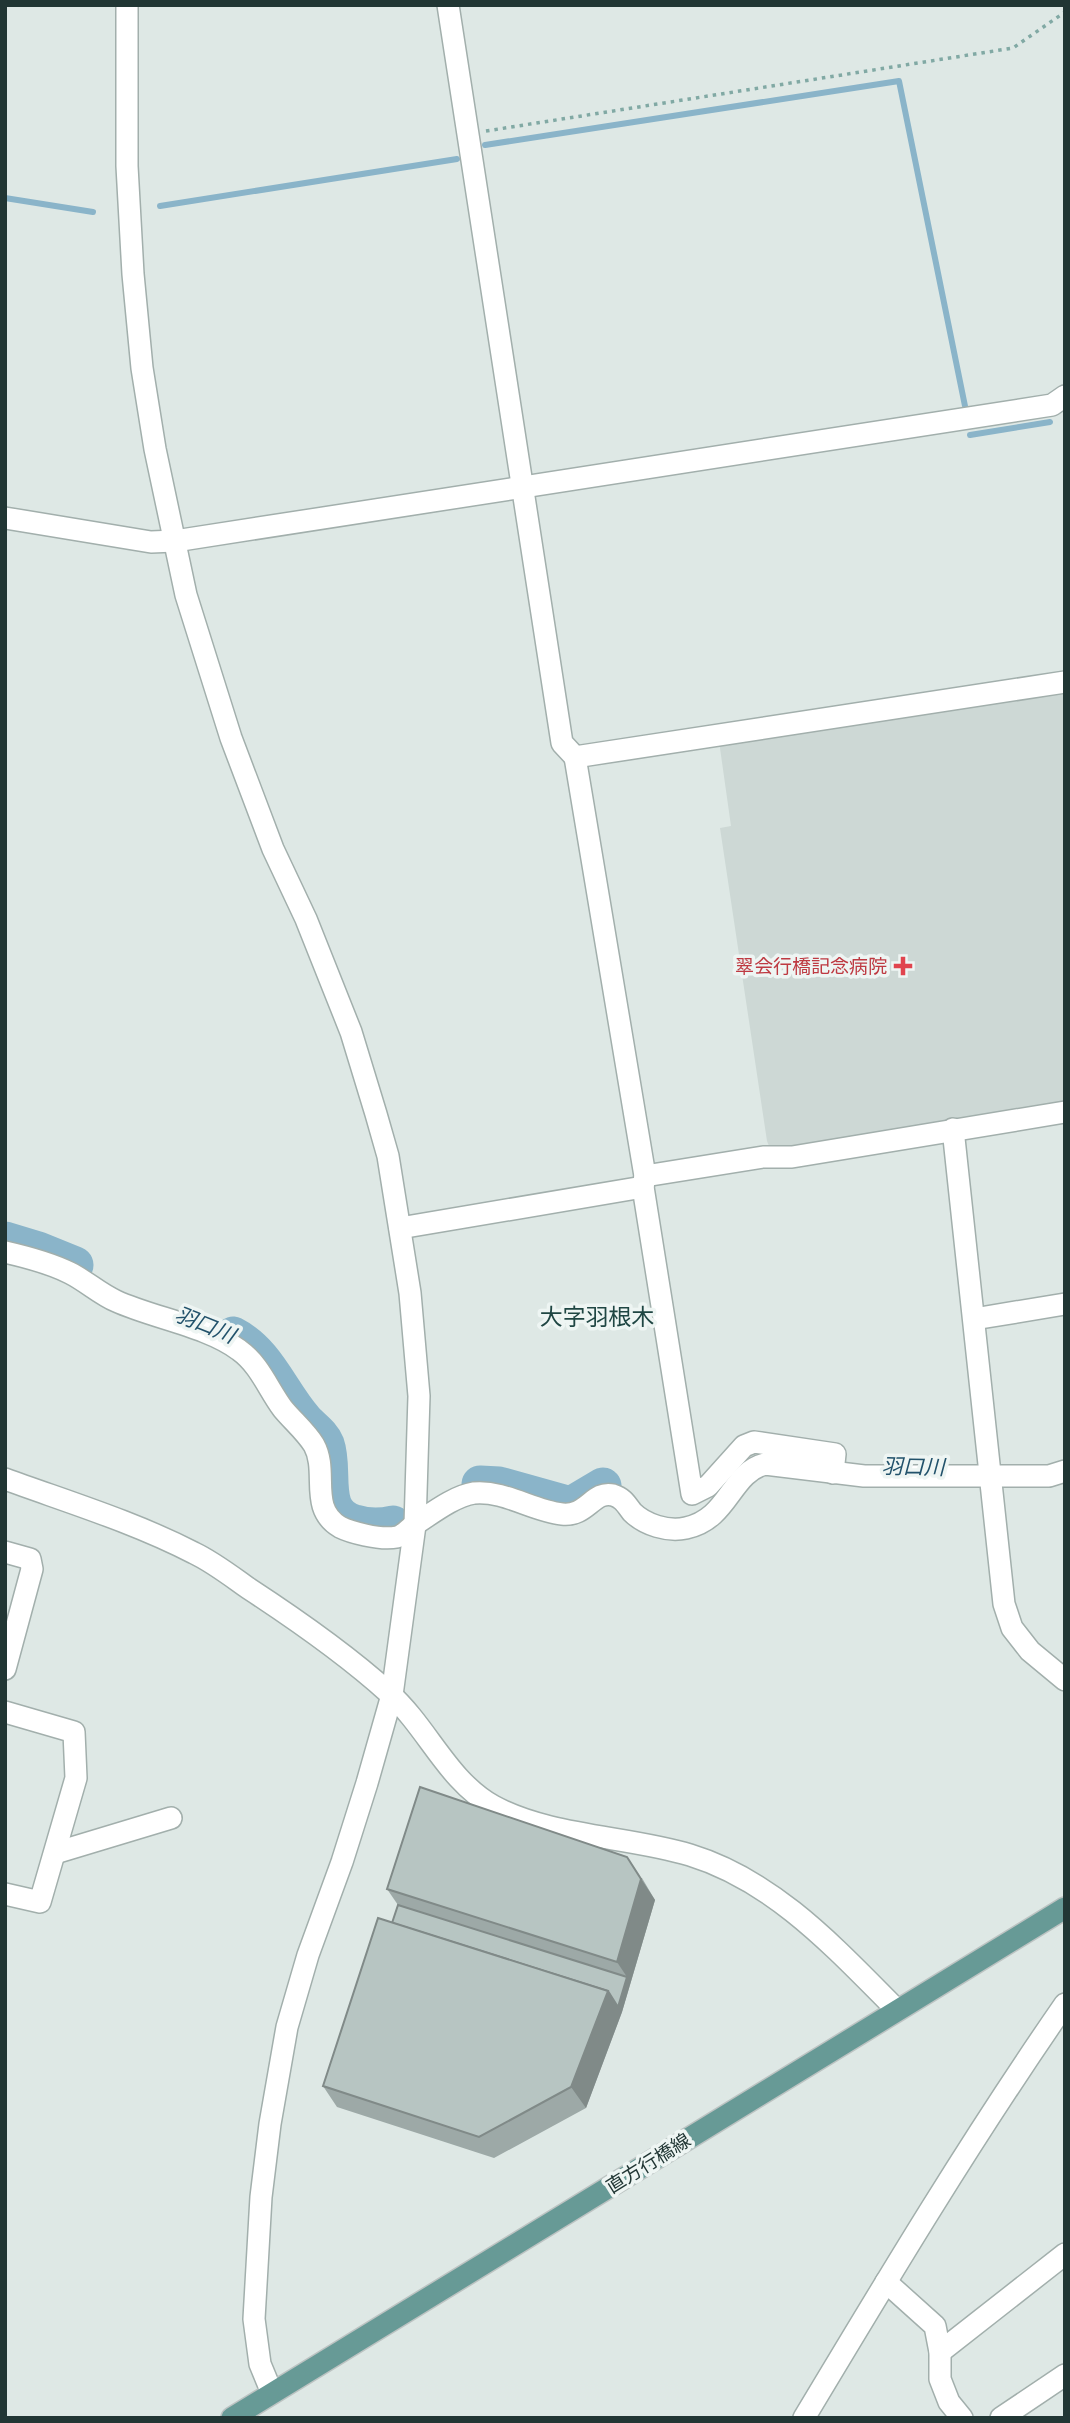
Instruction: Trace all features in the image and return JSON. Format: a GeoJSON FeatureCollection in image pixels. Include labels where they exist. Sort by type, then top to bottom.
{"type":"FeatureCollection","features":[{"type":"Feature","properties":{"kind":"main road","name":"直方行橋線"},"geometry":{"type":"LineString","coordinates":[[232,2418],[1065,1908]]}},
{"type":"Feature","properties":{"kind":"street"},"geometry":{"type":"LineString","coordinates":[[127,5],[127,166],[133,274],[142,368],[155,449],[186,595],[230,737],[351,1032],[388,1156],[410,1293],[419,1396],[415,1525],[392,1695],[342,1862],[308,1955],[286,2027],[279,2067],[261,2197],[254,2319],[260,2364],[272,2393]]}},
{"type":"Feature","properties":{"kind":"street"},"geometry":{"type":"LineString","coordinates":[[449,5],[562,743],[576,757],[692,1494],[708,1486],[744,1446],[754,1442],[835,1454],[833,1473]]}},
{"type":"Feature","properties":{"kind":"street"},"geometry":{"type":"LineString","coordinates":[[5,518],[151,542],[175,541],[1052,405],[1065,396]]}},
{"type":"Feature","properties":{"kind":"street"},"geometry":{"type":"LineString","coordinates":[[576,757],[1065,682]]}},
{"type":"Feature","properties":{"kind":"street"},"geometry":{"type":"LineString","coordinates":[[400,1228],[763,1157],[816,1154],[1065,1112]]}},
{"type":"Feature","properties":{"kind":"street"},"geometry":{"type":"LineString","coordinates":[[953,1129],[1003,1604],[1012,1628],[1030,1651],[1065,1680]]}},
{"type":"Feature","properties":{"kind":"street"},"geometry":{"type":"LineString","coordinates":[[5,1252],[34,1259],[71,1274],[115,1301],[215,1337],[239,1349],[259,1370],[282,1407],[313,1444],[320,1459],[321,1503],[329,1518],[351,1532],[372,1537],[398,1537],[455,1500],[473,1493],[488,1493],[561,1514],[579,1514],[603,1495],[609,1494],[622,1498],[644,1522],[668,1529],[682,1529],[702,1524],[719,1511],[744,1476],[755,1467],[765,1464],[864,1476],[1049,1476],[1065,1471]]}},
{"type":"Feature","properties":{"kind":"street"},"geometry":{"type":"LineString","coordinates":[[974,1319],[1065,1304]]}},
{"type":"Feature","properties":{"kind":"street"},"geometry":{"type":"LineString","coordinates":[[5,1479],[132,1525],[196,1553],[347,1657],[392,1695],[464,1786],[493,1805],[525,1820],[687,1854],[717,1865],[764,1892],[816,1928],[897,2010]]}},
{"type":"Feature","properties":{"kind":"street"},"geometry":{"type":"LineString","coordinates":[[5,1552],[30,1559],[32,1569],[5,1669]]}},
{"type":"Feature","properties":{"kind":"street"},"geometry":{"type":"LineString","coordinates":[[5,1712],[74,1732],[76,1779],[40,1902],[5,1894]]}},
{"type":"Feature","properties":{"kind":"street"},"geometry":{"type":"LineString","coordinates":[[55,1853],[171,1818]]}},
{"type":"Feature","properties":{"kind":"street"},"geometry":{"type":"LineString","coordinates":[[804,2418],[1016,2074],[1065,2004]]}},
{"type":"Feature","properties":{"kind":"street"},"geometry":{"type":"LineString","coordinates":[[940,2352],[1065,2254]]}},
{"type":"Feature","properties":{"kind":"street"},"geometry":{"type":"LineString","coordinates":[[886,2282],[935,2326],[940,2352],[940,2379],[949,2402],[962,2418]]}},
{"type":"Feature","properties":{"kind":"street"},"geometry":{"type":"LineString","coordinates":[[1001,2418],[1065,2375]]}},
{"type":"Feature","properties":{"kind":"path"},"geometry":{"type":"LineString","coordinates":[[469,134],[1013,48],[1065,12]]}},
{"type":"Feature","properties":{"kind":"shaded area","name":"翠会行橋記念病院"},"geometry":{"type":"Polygon","coordinates":[[[1065,689],[1065,1103],[773,1150],[767,1141],[720,828],[731,826],[719,741],[1065,689]]]}},
{"type":"Feature","properties":{"kind":"building"},"geometry":{"type":"Polygon","coordinates":[[[420,1787],[627,1857],[641,1879],[617,1962],[387,1889],[420,1787]]]}},
{"type":"Feature","properties":{"kind":"building"},"geometry":{"type":"Polygon","coordinates":[[[398,1905],[627,1977],[618,2007],[608,1991],[392,1923],[398,1905]]]}},
{"type":"Feature","properties":{"kind":"building"},"geometry":{"type":"Polygon","coordinates":[[[378,1918],[608,1991],[571,2087],[479,2137],[323,2086],[378,1918]]]}},
{"type":"Feature","properties":{"kind":"waterway"},"geometry":{"type":"LineString","coordinates":[[485,145],[899,81],[965,406]]}},
{"type":"Feature","properties":{"kind":"waterway"},"geometry":{"type":"LineString","coordinates":[[160,206],[457,159]]}},
{"type":"Feature","properties":{"kind":"waterway"},"geometry":{"type":"LineString","coordinates":[[5,198],[93,212]]}},
{"type":"Feature","properties":{"kind":"waterway"},"geometry":{"type":"LineString","coordinates":[[970,435],[1050,422]]}},
{"type":"Feature","properties":{"kind":"waterway","name":"羽口川"},"geometry":{"type":"LineString","coordinates":[[5,1240],[75,1265]]}},
{"type":"Feature","properties":{"kind":"waterway","name":"羽口川"},"geometry":{"type":"LineString","coordinates":[[233,1335],[265,1362],[296,1409],[324,1440],[329,1455],[330,1490],[336,1510],[355,1523],[374,1526],[393,1524]]}},
{"type":"Feature","properties":{"kind":"waterway","name":"羽口川"},"geometry":{"type":"LineString","coordinates":[[480,1484],[499,1485],[571,1505],[603,1486]]}},
{"type":"Feature","properties":{"kind":"place","name":"翠会行橋記念病院"},"geometry":{"type":"Point","coordinates":[903,966]}},
{"type":"Feature","properties":{"kind":"district","name":"大字羽根木"},"geometry":{"type":"Point","coordinates":[597,1317]}}]}
